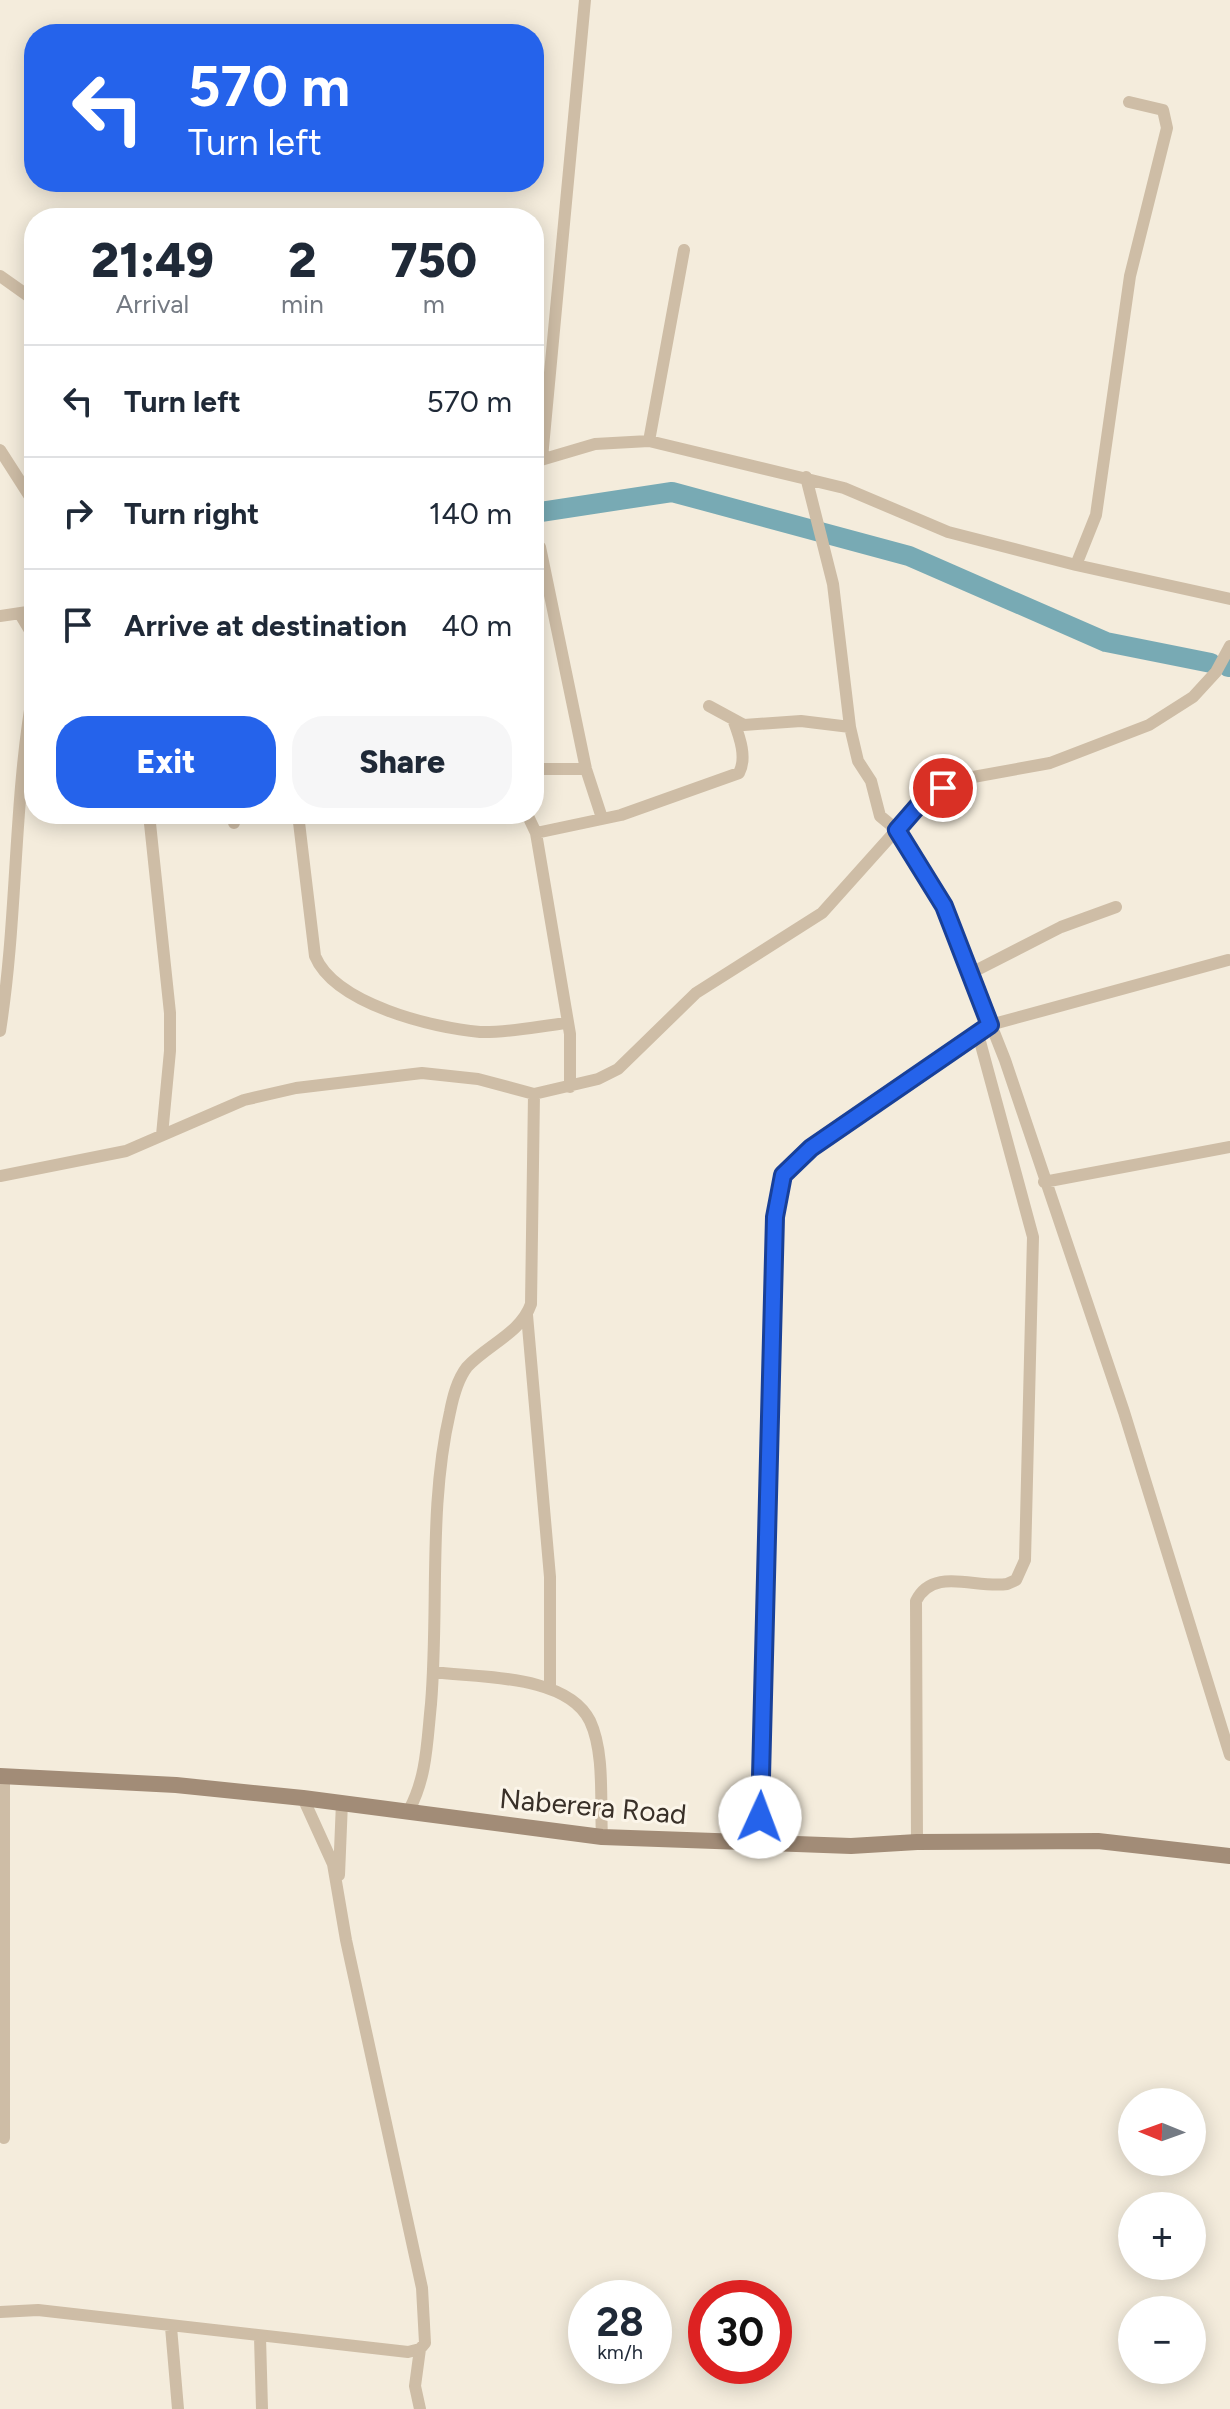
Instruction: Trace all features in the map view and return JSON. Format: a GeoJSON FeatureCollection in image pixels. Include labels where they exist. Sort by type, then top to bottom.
{"type":"FeatureCollection","features":[{"type":"Feature","properties":{"kind":"street"},"geometry":{"type":"LineString","coordinates":[[544,401],[585,0]]}},
{"type":"Feature","properties":{"kind":"street"},"geometry":{"type":"LineString","coordinates":[[1076,565],[1096,515],[1130,276],[1168,120],[1163,110],[1129,102]]}},
{"type":"Feature","properties":{"kind":"street"},"geometry":{"type":"LineString","coordinates":[[649,441],[684,250]]}},
{"type":"Feature","properties":{"kind":"street"},"geometry":{"type":"LineString","coordinates":[[0,276],[24,293]]}},
{"type":"Feature","properties":{"kind":"street"},"geometry":{"type":"LineString","coordinates":[[544,458],[595,444],[649,441],[724,462],[806,477],[844,488],[948,532],[1076,565],[1230,599]]}},
{"type":"Feature","properties":{"kind":"street"},"geometry":{"type":"LineString","coordinates":[[0,450],[24,487]]}},
{"type":"Feature","properties":{"kind":"street"},"geometry":{"type":"LineString","coordinates":[[806,477],[833,584],[850,727],[858,761],[871,781],[875,808],[897,830],[944,906],[971,973],[1124,1412],[1230,1755]]}},
{"type":"Feature","properties":{"kind":"street"},"geometry":{"type":"LineString","coordinates":[[544,566],[586,769],[602,818]]}},
{"type":"Feature","properties":{"kind":"street"},"geometry":{"type":"LineString","coordinates":[[0,616],[24,613]]}},
{"type":"Feature","properties":{"kind":"street"},"geometry":{"type":"LineString","coordinates":[[20,614],[24,621]]}},
{"type":"Feature","properties":{"kind":"street"},"geometry":{"type":"LineString","coordinates":[[0,1176],[115,1154],[259,1096],[386,1075],[456,1075],[534,1094],[570,1087],[618,1069],[648,1036],[696,993],[822,913],[928,799],[962,779],[1031,769],[1149,725],[1193,697],[1216,672],[1230,646]]}},
{"type":"Feature","properties":{"kind":"street"},"geometry":{"type":"LineString","coordinates":[[709,706],[734,722],[825,722],[850,727]]}},
{"type":"Feature","properties":{"kind":"street"},"geometry":{"type":"LineString","coordinates":[[536,833],[666,801],[739,773],[743,763],[734,722]]}},
{"type":"Feature","properties":{"kind":"street"},"geometry":{"type":"LineString","coordinates":[[544,769],[586,769]]}},
{"type":"Feature","properties":{"kind":"street"},"geometry":{"type":"LineString","coordinates":[[0,1031],[15,917],[16,859],[24,782]]}},
{"type":"Feature","properties":{"kind":"street"},"geometry":{"type":"LineString","coordinates":[[150,824],[168,983],[170,1051],[162,1135]]}},
{"type":"Feature","properties":{"kind":"street"},"geometry":{"type":"LineString","coordinates":[[299,824],[315,956],[334,981],[382,1010],[466,1029],[486,1032],[567,1023]]}},
{"type":"Feature","properties":{"kind":"street"},"geometry":{"type":"LineString","coordinates":[[532,824],[536,833],[572,1050],[570,1087]]}},
{"type":"Feature","properties":{"kind":"street"},"geometry":{"type":"LineString","coordinates":[[971,973],[1061,927],[1116,907]]}},
{"type":"Feature","properties":{"kind":"street"},"geometry":{"type":"LineString","coordinates":[[759,1845],[775,1217],[783,1175],[811,1148],[990,1025],[1228,960]]}},
{"type":"Feature","properties":{"kind":"street"},"geometry":{"type":"LineString","coordinates":[[917,1842],[916,1601],[922,1590],[939,1581],[1007,1584],[1016,1580],[1025,1560],[1033,1237],[978,1034]]}},
{"type":"Feature","properties":{"kind":"street"},"geometry":{"type":"LineString","coordinates":[[534,1094],[532,1287],[527,1315],[550,1577],[550,1687]]}},
{"type":"Feature","properties":{"kind":"street"},"geometry":{"type":"LineString","coordinates":[[1044,1182],[1230,1147]]}},
{"type":"Feature","properties":{"kind":"street"},"geometry":{"type":"LineString","coordinates":[[409,1810],[423,1779],[433,1672],[437,1486],[455,1390],[467,1368],[527,1315]]}},
{"type":"Feature","properties":{"kind":"street"},"geometry":{"type":"LineString","coordinates":[[433,1672],[550,1687],[576,1701],[590,1722],[598,1770],[602,1837]]}},
{"type":"Feature","properties":{"kind":"street"},"geometry":{"type":"LineString","coordinates":[[2,1776],[4,2138]]}},
{"type":"Feature","properties":{"kind":"street","name":"Naberera Road"},"geometry":{"type":"LineString","coordinates":[[2,1776],[176,1785],[409,1810],[602,1837],[851,1846],[917,1842],[1098,1841],[1230,1856]]}},
{"type":"Feature","properties":{"kind":"street"},"geometry":{"type":"LineString","coordinates":[[303,1798],[339,1886]]}},
{"type":"Feature","properties":{"kind":"street"},"geometry":{"type":"LineString","coordinates":[[342,1802],[339,1886],[346,1940],[422,2288],[427,2333],[420,2349],[415,2386],[420,2409]]}},
{"type":"Feature","properties":{"kind":"street"},"geometry":{"type":"LineString","coordinates":[[0,2312],[38,2310],[260,2337],[408,2352],[420,2349]]}},
{"type":"Feature","properties":{"kind":"street"},"geometry":{"type":"LineString","coordinates":[[171,2327],[178,2409]]}},
{"type":"Feature","properties":{"kind":"street"},"geometry":{"type":"LineString","coordinates":[[260,2337],[262,2409]]}},
{"type":"Feature","properties":{"kind":"waterway"},"geometry":{"type":"LineString","coordinates":[[544,511],[672,492],[909,556],[1106,642],[1211,663]]}},
{"type":"Feature","properties":{"kind":"route"},"geometry":{"type":"LineString","coordinates":[[760,1817],[775,1217],[783,1175],[811,1148],[990,1025],[944,906],[897,830],[917,807],[943,788]]}}]}
